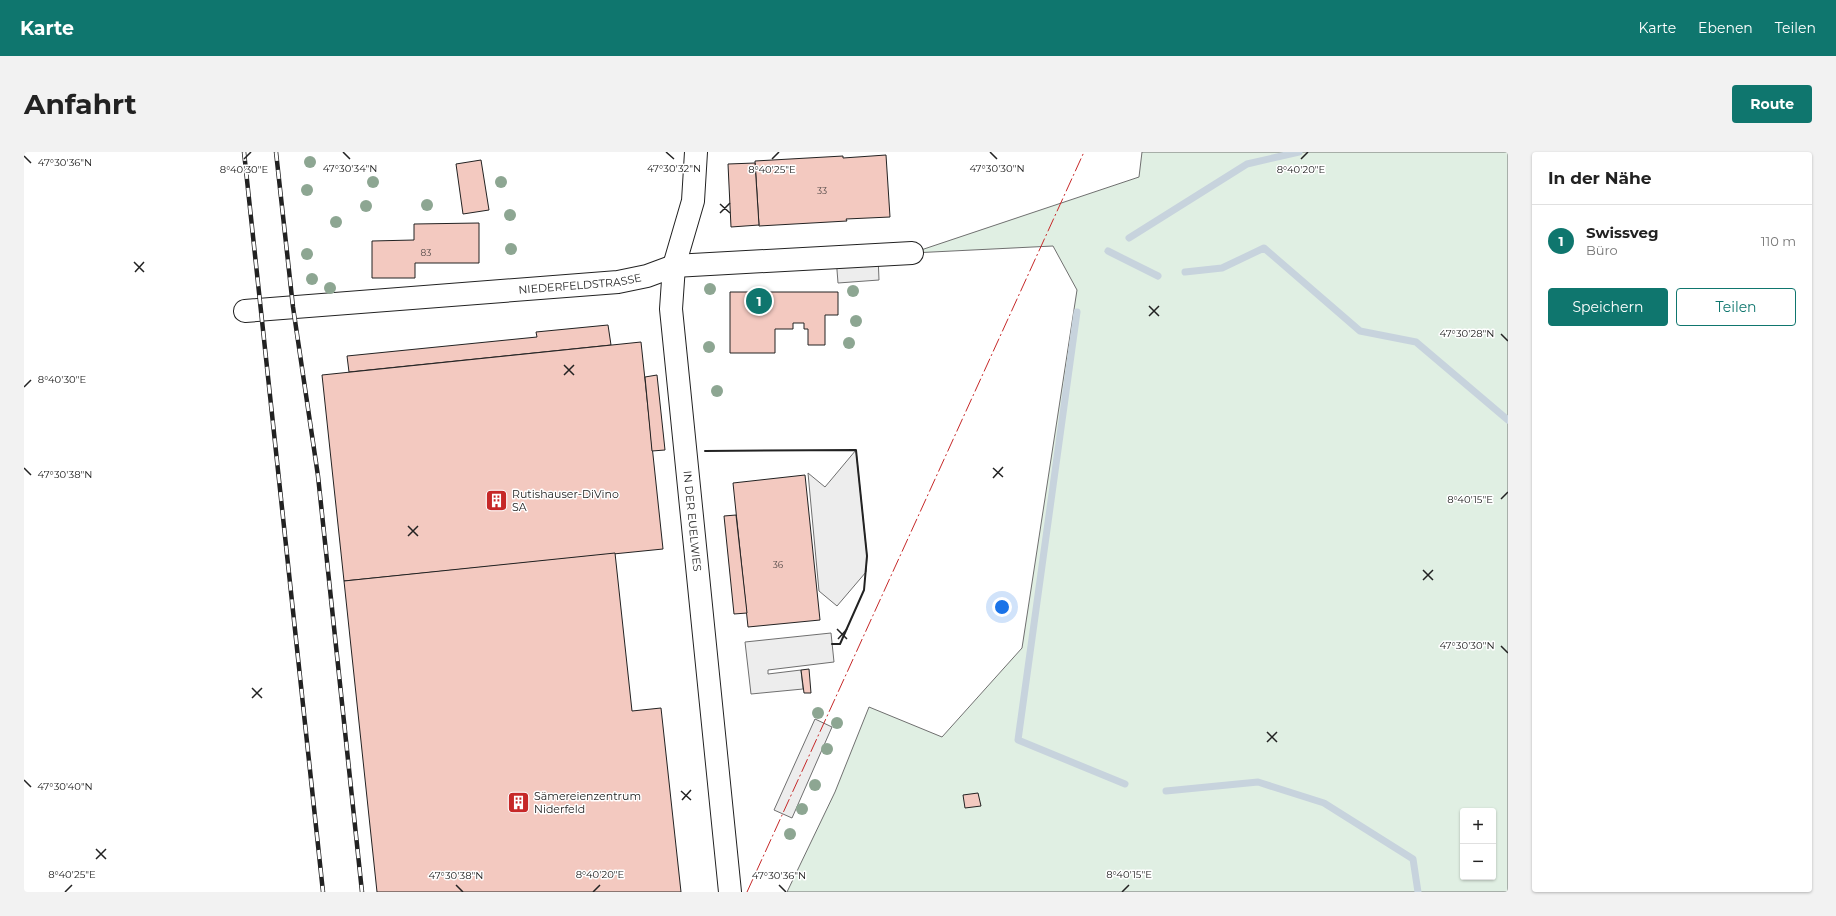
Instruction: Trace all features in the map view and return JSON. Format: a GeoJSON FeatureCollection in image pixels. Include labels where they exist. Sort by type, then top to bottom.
{"type":"FeatureCollection","features":[{"type":"Feature","properties":{"kind":"street","name":"IN DER EUELWIES"},"geometry":{"type":"LineString","coordinates":[[696,152],[693,201],[674,266],[671,309],[730,892]]}},
{"type":"Feature","properties":{"kind":"street","name":"NIEDERFELDSTRASSE"},"geometry":{"type":"LineString","coordinates":[[245,311],[618,282],[647,276],[674,266],[912,253]]}},
{"type":"Feature","properties":{"kind":"green space"},"geometry":{"type":"Polygon","coordinates":[[[1142,152],[1508,152],[1508,892],[787,892],[835,792],[869,707],[942,737],[1022,648],[1077,290],[1053,246],[912,253],[1139,177],[1142,152]]]}},
{"type":"Feature","properties":{"kind":"shaded area"},"geometry":{"type":"Polygon","coordinates":[[[878,255],[879,280],[838,283],[836,257],[878,255]]]}},
{"type":"Feature","properties":{"kind":"shaded area"},"geometry":{"type":"Polygon","coordinates":[[[856,450],[867,556],[866,572],[837,606],[819,591],[808,473],[825,487],[856,450]]]}},
{"type":"Feature","properties":{"kind":"shaded area"},"geometry":{"type":"Polygon","coordinates":[[[831,633],[834,662],[768,670],[768,674],[801,670],[803,689],[751,694],[745,642],[831,633]]]}},
{"type":"Feature","properties":{"kind":"shaded area"},"geometry":{"type":"Polygon","coordinates":[[[815,719],[832,727],[792,818],[774,810],[815,719]]]}},
{"type":"Feature","properties":{"kind":"building"},"geometry":{"type":"Polygon","coordinates":[[[886,155],[890,217],[759,226],[755,161],[886,155]]]}},
{"type":"Feature","properties":{"kind":"building"},"geometry":{"type":"Polygon","coordinates":[[[481,160],[489,210],[463,214],[456,164],[481,160]]]}},
{"type":"Feature","properties":{"kind":"building"},"geometry":{"type":"Polygon","coordinates":[[[755,163],[759,225],[731,227],[728,164],[755,163]]]}},
{"type":"Feature","properties":{"kind":"building"},"geometry":{"type":"Polygon","coordinates":[[[479,223],[479,263],[415,263],[415,278],[372,278],[372,241],[414,240],[414,224],[479,223]]]}},
{"type":"Feature","properties":{"kind":"building"},"geometry":{"type":"Polygon","coordinates":[[[730,292],[838,292],[838,315],[825,315],[825,345],[808,345],[808,329],[804,329],[804,323],[793,323],[793,329],[775,329],[775,353],[730,353],[730,292]]]}},
{"type":"Feature","properties":{"kind":"building"},"geometry":{"type":"Polygon","coordinates":[[[608,325],[611,345],[349,372],[347,356],[537,337],[536,332],[608,325]]]}},
{"type":"Feature","properties":{"kind":"building","name":"Rutishauser-DiVino SA"},"geometry":{"type":"Polygon","coordinates":[[[641,342],[663,549],[344,581],[322,375],[641,342]]]}},
{"type":"Feature","properties":{"kind":"building"},"geometry":{"type":"Polygon","coordinates":[[[657,375],[665,450],[652,451],[645,377],[657,375]]]}},
{"type":"Feature","properties":{"kind":"building"},"geometry":{"type":"Polygon","coordinates":[[[805,475],[820,620],[748,627],[733,483],[805,475]]]}},
{"type":"Feature","properties":{"kind":"building"},"geometry":{"type":"Polygon","coordinates":[[[736,515],[747,613],[734,614],[724,516],[736,515]]]}},
{"type":"Feature","properties":{"kind":"building","name":"Sämereienzentrum Niderfeld"},"geometry":{"type":"Polygon","coordinates":[[[615,553],[632,711],[661,708],[681,892],[377,892],[344,581],[615,553]]]}},
{"type":"Feature","properties":{"kind":"building"},"geometry":{"type":"Polygon","coordinates":[[[809,669],[811,693],[804,693],[801,670],[809,669]]]}},
{"type":"Feature","properties":{"kind":"building"},"geometry":{"type":"Polygon","coordinates":[[[978,793],[981,806],[965,808],[963,795],[978,793]]]}},
{"type":"Feature","properties":{"kind":"waterway"},"geometry":{"type":"LineString","coordinates":[[1129,238],[1247,164],[1299,152]]}},
{"type":"Feature","properties":{"kind":"waterway"},"geometry":{"type":"LineString","coordinates":[[1185,272],[1222,268],[1264,248],[1360,331],[1416,342],[1508,420]]}},
{"type":"Feature","properties":{"kind":"waterway"},"geometry":{"type":"LineString","coordinates":[[1108,251],[1158,276]]}},
{"type":"Feature","properties":{"kind":"waterway"},"geometry":{"type":"LineString","coordinates":[[1077,312],[1018,740],[1125,784]]}},
{"type":"Feature","properties":{"kind":"waterway"},"geometry":{"type":"LineString","coordinates":[[1166,791],[1258,782],[1324,803],[1413,859],[1418,892]]}},
{"type":"Feature","properties":{"kind":"railway"},"geometry":{"type":"LineString","coordinates":[[244,152],[323,892]]}},
{"type":"Feature","properties":{"kind":"railway"},"geometry":{"type":"LineString","coordinates":[[276,152],[293,307],[318,476],[362,892]]}},
{"type":"Feature","properties":{"kind":"wall"},"geometry":{"type":"LineString","coordinates":[[705,451],[856,450],[867,556],[864,590],[840,644],[832,644]]}},
{"type":"Feature","properties":{"kind":"power"},"geometry":{"type":"LineString","coordinates":[[747,892],[1084,152]]}},
{"type":"Feature","properties":{"kind":"place","name":"Swissveg"},"geometry":{"type":"Point","coordinates":[759,301]}},
{"type":"Feature","properties":{"kind":"place","name":"Rutishauser-DiVino SA"},"geometry":{"type":"Point","coordinates":[496,500]}},
{"type":"Feature","properties":{"kind":"place","name":"Sämereienzentrum Niderfeld"},"geometry":{"type":"Point","coordinates":[519,802]}}]}
